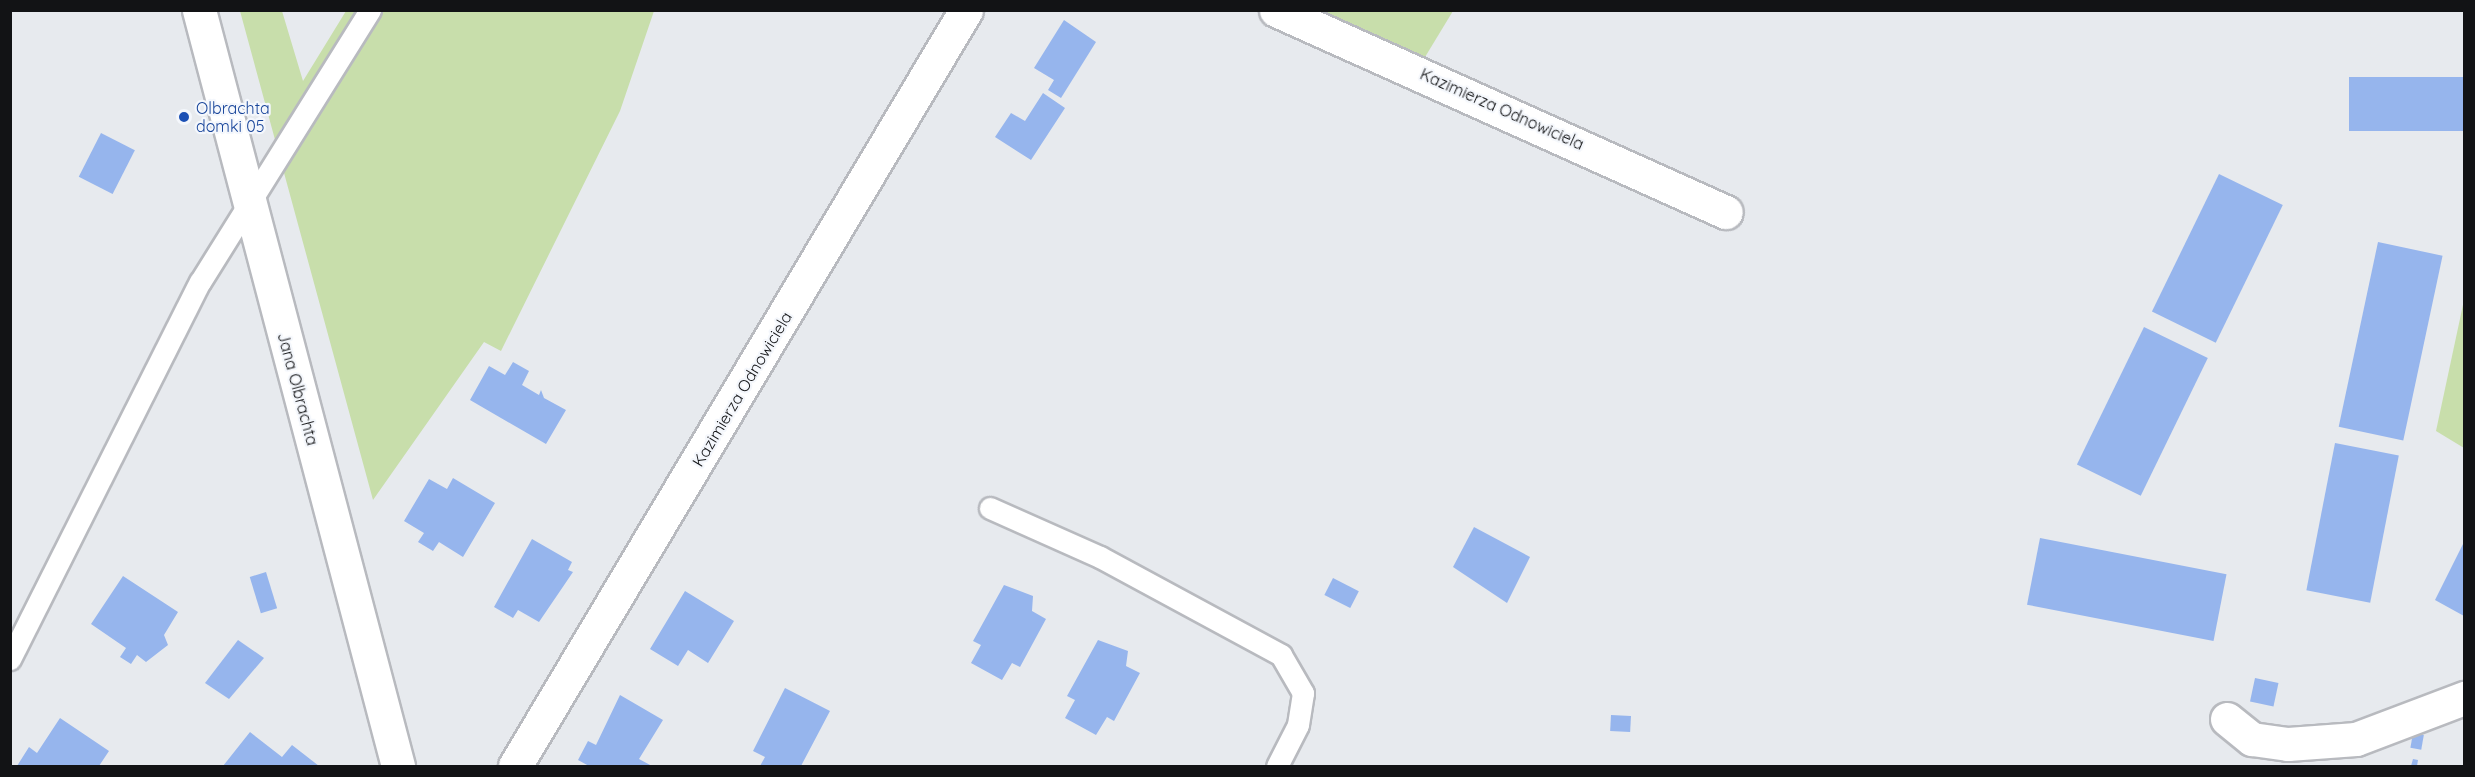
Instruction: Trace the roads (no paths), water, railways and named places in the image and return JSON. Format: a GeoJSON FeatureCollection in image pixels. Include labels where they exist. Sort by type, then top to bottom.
{"type":"FeatureCollection","features":[{"type":"Feature","properties":{"kind":"street","name":"Jana Olbrachta"},"geometry":{"type":"LineString","coordinates":[[199,10],[398,766]]}},
{"type":"Feature","properties":{"kind":"street","name":"Kazimierza Odnowiciela"},"geometry":{"type":"LineString","coordinates":[[515,766],[966,10]]}},
{"type":"Feature","properties":{"kind":"street","name":"Kazimierza Odnowiciela"},"geometry":{"type":"LineString","coordinates":[[1276,10],[1726,212]]}},
{"type":"Feature","properties":{"kind":"street"},"geometry":{"type":"LineString","coordinates":[[2227,719],[2261,740],[2288,744],[2356,739],[2464,698]]}},
{"type":"Feature","properties":{"kind":"lane"},"geometry":{"type":"LineString","coordinates":[[10,659],[200,282],[251,206],[370,10]]}},
{"type":"Feature","properties":{"kind":"lane"},"geometry":{"type":"LineString","coordinates":[[990,508],[1100,557],[1281,655],[1303,693],[1298,725],[1277,766]]}},
{"type":"Feature","properties":{"kind":"place","name":"Olbrachta domki 05"},"geometry":{"type":"Point","coordinates":[184,117]}}]}
